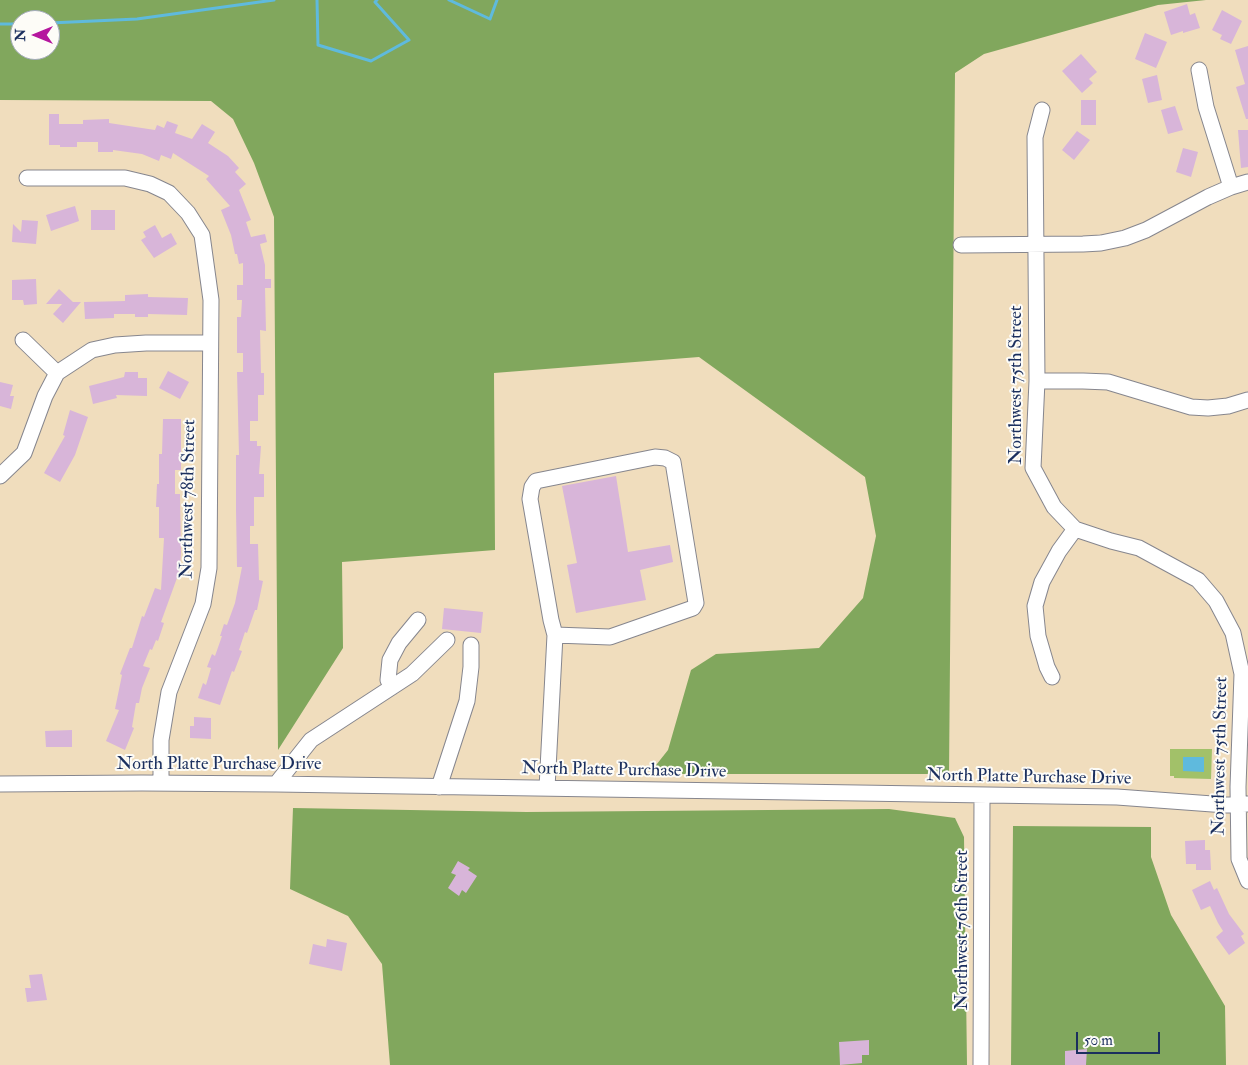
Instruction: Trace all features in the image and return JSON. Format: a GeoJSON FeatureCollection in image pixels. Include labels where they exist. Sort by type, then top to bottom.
{"type":"FeatureCollection","features":[{"type":"Feature","properties":{"kind":"street"},"geometry":{"type":"LineString","coordinates":[[1199,70],[1206,107],[1231,187]]}},
{"type":"Feature","properties":{"kind":"street","name":"Northwest 75th Street"},"geometry":{"type":"LineString","coordinates":[[1042,110],[1035,137],[1038,381],[1033,468],[1054,507],[1075,529],[1110,541],[1139,548],[1198,580],[1216,601],[1233,633],[1242,674],[1243,804],[1240,859],[1248,881]]}},
{"type":"Feature","properties":{"kind":"street","name":"Northwest 78th Street"},"geometry":{"type":"LineString","coordinates":[[27,178],[125,178],[150,184],[169,193],[188,213],[202,235],[211,300],[209,568],[203,604],[169,692],[161,740],[161,783]]}},
{"type":"Feature","properties":{"kind":"street"},"geometry":{"type":"LineString","coordinates":[[961,245],[1101,243],[1125,238],[1146,230],[1208,196],[1248,182]]}},
{"type":"Feature","properties":{"kind":"street"},"geometry":{"type":"LineString","coordinates":[[23,340],[57,373]]}},
{"type":"Feature","properties":{"kind":"street"},"geometry":{"type":"LineString","coordinates":[[0,476],[24,452],[45,396],[57,373],[92,350],[115,345],[146,343],[210,343]]}},
{"type":"Feature","properties":{"kind":"street"},"geometry":{"type":"LineString","coordinates":[[1038,381],[1083,380],[1108,382],[1191,407],[1228,406],[1248,400]]}},
{"type":"Feature","properties":{"kind":"street"},"geometry":{"type":"LineString","coordinates":[[547,788],[555,635],[530,499],[532,487],[536,481],[655,457],[665,458],[673,462],[696,603],[693,608],[610,636],[555,635]]}},
{"type":"Feature","properties":{"kind":"street"},"geometry":{"type":"LineString","coordinates":[[1052,677],[1047,667],[1038,636],[1035,606],[1042,582],[1059,551],[1075,529]]}},
{"type":"Feature","properties":{"kind":"street"},"geometry":{"type":"LineString","coordinates":[[392,687],[388,680],[390,660],[399,643],[418,620]]}},
{"type":"Feature","properties":{"kind":"street"},"geometry":{"type":"LineString","coordinates":[[276,784],[311,740],[412,674],[447,640]]}},
{"type":"Feature","properties":{"kind":"street"},"geometry":{"type":"LineString","coordinates":[[439,787],[467,701],[471,667],[471,645]]}},
{"type":"Feature","properties":{"kind":"street","name":"North Platte Purchase Drive"},"geometry":{"type":"LineString","coordinates":[[0,784],[276,784],[1117,797],[1243,804]]}},
{"type":"Feature","properties":{"kind":"street","name":"Northwest 76th Street"},"geometry":{"type":"LineString","coordinates":[[981,1065],[982,796]]}},
{"type":"Feature","properties":{"kind":"green space"},"geometry":{"type":"Polygon","coordinates":[[[0,0],[1206,0],[1158,5],[984,54],[955,73],[949,774],[649,774],[668,750],[691,670],[716,654],[819,648],[863,598],[876,536],[865,477],[699,357],[494,373],[495,550],[342,562],[343,648],[278,750],[274,217],[254,163],[233,119],[211,101],[0,100],[0,0]]]}},
{"type":"Feature","properties":{"kind":"green space"},"geometry":{"type":"Polygon","coordinates":[[[1170,749],[1212,749],[1211,779],[1174,778],[1174,776],[1170,776],[1170,749]]]}},
{"type":"Feature","properties":{"kind":"green space"},"geometry":{"type":"Polygon","coordinates":[[[293,808],[527,812],[889,809],[955,818],[964,837],[967,1065],[390,1065],[382,964],[348,916],[290,889],[293,808]]]}},
{"type":"Feature","properties":{"kind":"green space"},"geometry":{"type":"Polygon","coordinates":[[[1013,826],[1151,827],[1151,857],[1171,915],[1225,1006],[1226,1065],[1011,1065],[1013,826]]]}},
{"type":"Feature","properties":{"kind":"water"},"geometry":{"type":"Polygon","coordinates":[[[1183,757],[1204,757],[1204,772],[1183,771],[1183,757]]]}},
{"type":"Feature","properties":{"kind":"building"},"geometry":{"type":"Polygon","coordinates":[[[1187,4],[1190,15],[1195,13],[1200,28],[1171,35],[1164,12],[1187,4]]]}},
{"type":"Feature","properties":{"kind":"building"},"geometry":{"type":"Polygon","coordinates":[[[1222,10],[1242,21],[1231,44],[1220,39],[1222,35],[1212,30],[1222,10]]]}},
{"type":"Feature","properties":{"kind":"building"},"geometry":{"type":"Polygon","coordinates":[[[1145,33],[1167,42],[1156,68],[1135,59],[1145,33]]]}},
{"type":"Feature","properties":{"kind":"building"},"geometry":{"type":"Polygon","coordinates":[[[1248,46],[1248,119],[1246,119],[1236,87],[1245,84],[1235,50],[1248,46]]]}},
{"type":"Feature","properties":{"kind":"building"},"geometry":{"type":"Polygon","coordinates":[[[1081,54],[1097,72],[1089,79],[1093,83],[1082,93],[1062,71],[1081,54]]]}},
{"type":"Feature","properties":{"kind":"building"},"geometry":{"type":"Polygon","coordinates":[[[1157,75],[1162,100],[1148,103],[1142,79],[1157,75]]]}},
{"type":"Feature","properties":{"kind":"building"},"geometry":{"type":"Polygon","coordinates":[[[1081,100],[1096,100],[1096,125],[1081,125],[1081,100]]]}},
{"type":"Feature","properties":{"kind":"building"},"geometry":{"type":"Polygon","coordinates":[[[1175,106],[1183,130],[1168,134],[1161,110],[1175,106]]]}},
{"type":"Feature","properties":{"kind":"building"},"geometry":{"type":"Polygon","coordinates":[[[49,114],[59,114],[59,124],[83,124],[83,120],[109,119],[109,123],[155,130],[157,125],[164,128],[167,121],[178,125],[175,133],[192,139],[202,124],[215,132],[208,143],[228,156],[239,168],[235,172],[246,184],[239,190],[251,220],[246,222],[251,237],[265,234],[267,242],[260,244],[265,265],[265,279],[271,279],[271,288],[265,288],[266,331],[260,330],[261,373],[264,373],[264,395],[258,395],[258,421],[250,421],[250,441],[257,441],[257,446],[261,446],[259,474],[264,474],[264,497],[254,497],[254,526],[250,526],[250,544],[258,544],[259,580],[263,581],[257,610],[255,610],[247,633],[245,632],[239,650],[242,651],[234,672],[232,671],[220,705],[198,698],[203,683],[206,685],[211,668],[207,667],[212,654],[215,656],[224,624],[227,625],[235,603],[242,567],[237,567],[236,455],[239,455],[237,372],[243,372],[243,353],[237,353],[237,317],[241,317],[242,300],[237,300],[237,285],[243,285],[243,263],[239,264],[231,235],[221,210],[230,206],[206,179],[209,176],[173,153],[171,159],[161,155],[159,161],[142,154],[113,150],[113,152],[98,152],[98,142],[77,142],[77,147],[49,145],[49,114]]]}},
{"type":"Feature","properties":{"kind":"building"},"geometry":{"type":"Polygon","coordinates":[[[1238,130],[1248,130],[1248,167],[1241,168],[1238,130]]]}},
{"type":"Feature","properties":{"kind":"building"},"geometry":{"type":"Polygon","coordinates":[[[1077,131],[1090,140],[1074,160],[1062,150],[1077,131]]]}},
{"type":"Feature","properties":{"kind":"building"},"geometry":{"type":"Polygon","coordinates":[[[1183,148],[1198,152],[1191,177],[1176,172],[1183,148]]]}},
{"type":"Feature","properties":{"kind":"building"},"geometry":{"type":"Polygon","coordinates":[[[75,206],[79,221],[51,231],[46,215],[75,206]]]}},
{"type":"Feature","properties":{"kind":"building"},"geometry":{"type":"Polygon","coordinates":[[[91,210],[115,210],[115,230],[91,230],[91,210]]]}},
{"type":"Feature","properties":{"kind":"building"},"geometry":{"type":"Polygon","coordinates":[[[22,220],[38,221],[36,244],[12,242],[13,224],[21,232],[22,220]]]}},
{"type":"Feature","properties":{"kind":"building"},"geometry":{"type":"Polygon","coordinates":[[[155,225],[162,238],[171,233],[177,244],[154,258],[141,240],[146,237],[143,232],[155,225]]]}},
{"type":"Feature","properties":{"kind":"building"},"geometry":{"type":"Polygon","coordinates":[[[36,279],[37,304],[24,305],[23,300],[12,300],[12,280],[36,279]]]}},
{"type":"Feature","properties":{"kind":"building"},"geometry":{"type":"Polygon","coordinates":[[[59,289],[73,302],[81,302],[63,323],[53,314],[62,304],[46,304],[59,289]]]}},
{"type":"Feature","properties":{"kind":"building"},"geometry":{"type":"Polygon","coordinates":[[[148,294],[148,297],[188,298],[187,315],[148,314],[148,317],[135,317],[135,314],[114,314],[114,318],[85,319],[84,302],[125,301],[125,295],[148,294]]]}},
{"type":"Feature","properties":{"kind":"building"},"geometry":{"type":"Polygon","coordinates":[[[168,371],[189,382],[180,399],[159,388],[168,371]]]}},
{"type":"Feature","properties":{"kind":"building"},"geometry":{"type":"Polygon","coordinates":[[[125,372],[138,372],[138,378],[147,378],[147,396],[116,395],[117,398],[93,404],[89,386],[124,377],[125,372]]]}},
{"type":"Feature","properties":{"kind":"building"},"geometry":{"type":"Polygon","coordinates":[[[0,382],[13,385],[10,396],[14,396],[11,409],[0,406],[0,382]]]}},
{"type":"Feature","properties":{"kind":"building"},"geometry":{"type":"Polygon","coordinates":[[[70,410],[88,417],[75,455],[60,482],[44,473],[65,436],[63,435],[70,410]]]}},
{"type":"Feature","properties":{"kind":"building"},"geometry":{"type":"Polygon","coordinates":[[[163,419],[181,419],[181,470],[175,470],[175,494],[180,494],[181,553],[179,579],[177,578],[161,622],[164,623],[158,641],[156,640],[152,650],[150,649],[143,666],[150,668],[142,688],[139,703],[136,703],[132,727],[134,728],[125,750],[106,741],[119,710],[115,709],[122,675],[120,674],[155,588],[161,590],[164,538],[159,538],[159,507],[156,507],[157,484],[159,484],[159,454],[162,454],[163,419]]]}},
{"type":"Feature","properties":{"kind":"building"},"geometry":{"type":"Polygon","coordinates":[[[616,476],[628,552],[670,545],[673,562],[640,570],[646,600],[576,613],[567,565],[577,563],[562,486],[616,476]]]}},
{"type":"Feature","properties":{"kind":"building"},"geometry":{"type":"Polygon","coordinates":[[[444,608],[483,612],[481,633],[442,629],[444,608]]]}},
{"type":"Feature","properties":{"kind":"building"},"geometry":{"type":"Polygon","coordinates":[[[194,717],[211,718],[211,739],[190,738],[190,726],[194,726],[194,717]]]}},
{"type":"Feature","properties":{"kind":"building"},"geometry":{"type":"Polygon","coordinates":[[[72,730],[72,747],[46,747],[45,731],[72,730]]]}},
{"type":"Feature","properties":{"kind":"building"},"geometry":{"type":"Polygon","coordinates":[[[1205,840],[1205,850],[1210,850],[1211,870],[1196,870],[1196,864],[1186,864],[1185,841],[1205,840]]]}},
{"type":"Feature","properties":{"kind":"building"},"geometry":{"type":"Polygon","coordinates":[[[458,861],[470,868],[468,870],[477,876],[466,893],[462,890],[459,896],[448,888],[456,875],[451,873],[458,861]]]}},
{"type":"Feature","properties":{"kind":"building"},"geometry":{"type":"Polygon","coordinates":[[[1210,881],[1214,890],[1217,888],[1229,914],[1244,934],[1241,936],[1245,943],[1229,955],[1216,937],[1223,931],[1210,906],[1201,910],[1192,890],[1210,881]]]}},
{"type":"Feature","properties":{"kind":"building"},"geometry":{"type":"Polygon","coordinates":[[[327,939],[347,943],[342,971],[309,964],[313,944],[326,947],[327,939]]]}},
{"type":"Feature","properties":{"kind":"building"},"geometry":{"type":"Polygon","coordinates":[[[42,974],[47,1000],[27,1002],[25,988],[31,988],[29,975],[42,974]]]}},
{"type":"Feature","properties":{"kind":"building"},"geometry":{"type":"Polygon","coordinates":[[[869,1040],[869,1055],[862,1055],[862,1063],[840,1065],[839,1042],[869,1040]]]}},
{"type":"Feature","properties":{"kind":"building"},"geometry":{"type":"Polygon","coordinates":[[[1087,1049],[1086,1065],[1065,1065],[1065,1051],[1087,1049]]]}},
{"type":"Feature","properties":{"kind":"waterway"},"geometry":{"type":"LineString","coordinates":[[60,23],[137,19],[274,0]]}},
{"type":"Feature","properties":{"kind":"waterway"},"geometry":{"type":"LineString","coordinates":[[317,0],[318,45],[371,61],[409,40],[375,2],[377,0]]}},
{"type":"Feature","properties":{"kind":"waterway"},"geometry":{"type":"LineString","coordinates":[[449,0],[490,19],[497,0]]}},
{"type":"Feature","properties":{"kind":"waterway"},"geometry":{"type":"LineString","coordinates":[[0,24],[10,24]]}}]}
